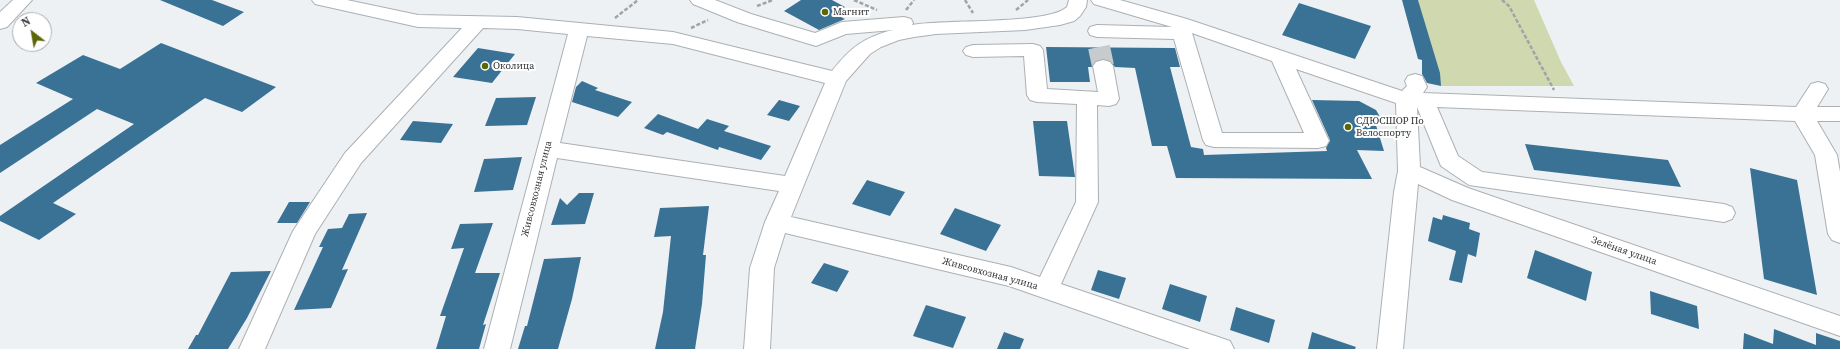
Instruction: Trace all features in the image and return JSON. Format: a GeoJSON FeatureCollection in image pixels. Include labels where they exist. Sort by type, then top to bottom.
{"type":"FeatureCollection","features":[{"type":"Feature","properties":{"kind":"street"},"geometry":{"type":"LineString","coordinates":[[0,23],[23,0]]}},
{"type":"Feature","properties":{"kind":"street"},"geometry":{"type":"LineString","coordinates":[[321,0],[418,22],[517,23],[673,38],[837,79]]}},
{"type":"Feature","properties":{"kind":"street"},"geometry":{"type":"LineString","coordinates":[[699,0],[744,18],[816,40],[842,28],[873,26],[890,23],[913,23],[930,30]]}},
{"type":"Feature","properties":{"kind":"street"},"geometry":{"type":"LineString","coordinates":[[1100,0],[1181,28],[1281,58],[1415,94],[1563,106],[1840,114]]}},
{"type":"Feature","properties":{"kind":"street"},"geometry":{"type":"LineString","coordinates":[[757,349],[762,268],[777,222],[837,79],[850,62],[862,50],[887,38],[930,30],[1038,23],[1075,7],[1100,48],[1109,99],[1037,95],[1033,50],[973,51]]}},
{"type":"Feature","properties":{"kind":"street"},"geometry":{"type":"LineString","coordinates":[[252,349],[305,231],[354,158],[478,22]]}},
{"type":"Feature","properties":{"kind":"street"},"geometry":{"type":"LineString","coordinates":[[862,50],[860,44],[862,34],[873,26]]}},
{"type":"Feature","properties":{"kind":"street"},"geometry":{"type":"LineString","coordinates":[[1100,48],[1181,28]]}},
{"type":"Feature","properties":{"kind":"street"},"geometry":{"type":"LineString","coordinates":[[1181,28],[1214,140],[1318,141],[1281,58]]}},
{"type":"Feature","properties":{"kind":"street","name":"Живсовхозная улица"},"geometry":{"type":"LineString","coordinates":[[497,349],[579,29]]}},
{"type":"Feature","properties":{"kind":"street"},"geometry":{"type":"LineString","coordinates":[[1802,114],[1818,90]]}},
{"type":"Feature","properties":{"kind":"street"},"geometry":{"type":"LineString","coordinates":[[1390,349],[1405,192],[1409,171],[1415,94]]}},
{"type":"Feature","properties":{"kind":"street"},"geometry":{"type":"LineString","coordinates":[[1415,94],[1449,161],[1477,179],[1523,187],[1724,213]]}},
{"type":"Feature","properties":{"kind":"street"},"geometry":{"type":"LineString","coordinates":[[1047,289],[1087,202],[1087,98]]}},
{"type":"Feature","properties":{"kind":"street"},"geometry":{"type":"LineString","coordinates":[[1802,114],[1826,155],[1840,234]]}},
{"type":"Feature","properties":{"kind":"street"},"geometry":{"type":"LineString","coordinates":[[548,149],[792,186]]}},
{"type":"Feature","properties":{"kind":"street","name":"Зелёная улица"},"geometry":{"type":"LineString","coordinates":[[1409,171],[1460,194],[1840,326]]}},
{"type":"Feature","properties":{"kind":"street","name":"Живсовхозная улица"},"geometry":{"type":"LineString","coordinates":[[777,222],[1011,277],[1221,349]]}},
{"type":"Feature","properties":{"kind":"path"},"geometry":{"type":"LineString","coordinates":[[614,19],[638,0]]}},
{"type":"Feature","properties":{"kind":"path"},"geometry":{"type":"LineString","coordinates":[[903,14],[909,4],[914,0]]}},
{"type":"Feature","properties":{"kind":"path"},"geometry":{"type":"LineString","coordinates":[[965,0],[977,18]]}},
{"type":"Feature","properties":{"kind":"path"},"geometry":{"type":"LineString","coordinates":[[1013,12],[1028,0]]}},
{"type":"Feature","properties":{"kind":"path"},"geometry":{"type":"LineString","coordinates":[[1502,0],[1509,6],[1563,106]]}},
{"type":"Feature","properties":{"kind":"green space"},"geometry":{"type":"Polygon","coordinates":[[[1418,0],[1534,0],[1561,62],[1574,86],[1441,86],[1418,0]]]}},
{"type":"Feature","properties":{"kind":"building"},"geometry":{"type":"Polygon","coordinates":[[[160,0],[212,0],[244,12],[223,26],[160,0]]]}},
{"type":"Feature","properties":{"kind":"building"},"geometry":{"type":"Polygon","coordinates":[[[801,0],[832,0],[845,7],[835,14],[845,19],[819,30],[784,11],[801,0]]]}},
{"type":"Feature","properties":{"kind":"building"},"geometry":{"type":"Polygon","coordinates":[[[1402,0],[1418,0],[1440,73],[1441,86],[1427,83],[1422,74],[1422,60],[1418,59],[1402,0]]]}},
{"type":"Feature","properties":{"kind":"building"},"geometry":{"type":"Polygon","coordinates":[[[1299,3],[1371,26],[1355,59],[1282,35],[1299,3]]]}},
{"type":"Feature","properties":{"kind":"building"},"geometry":{"type":"Polygon","coordinates":[[[161,43],[276,87],[242,112],[205,98],[53,203],[76,214],[39,240],[0,221],[0,216],[134,124],[97,109],[0,173],[0,145],[73,99],[36,83],[83,55],[120,69],[161,43]]]}},
{"type":"Feature","properties":{"kind":"building"},"geometry":{"type":"Polygon","coordinates":[[[1046,47],[1175,48],[1180,67],[1170,67],[1191,147],[1203,149],[1204,155],[1327,151],[1326,148],[1330,140],[1312,100],[1359,101],[1376,110],[1383,122],[1375,122],[1384,151],[1357,150],[1372,179],[1176,178],[1167,146],[1152,146],[1135,68],[1115,67],[1110,61],[1103,59],[1096,61],[1092,67],[1088,67],[1090,82],[1050,82],[1046,47]]]}},
{"type":"Feature","properties":{"kind":"building","name":"Околица"},"geometry":{"type":"Polygon","coordinates":[[[478,48],[515,54],[492,83],[453,77],[478,48]]]}},
{"type":"Feature","properties":{"kind":"building"},"geometry":{"type":"Polygon","coordinates":[[[582,81],[598,88],[595,90],[632,102],[618,117],[572,102],[576,87],[582,81]]]}},
{"type":"Feature","properties":{"kind":"building"},"geometry":{"type":"Polygon","coordinates":[[[536,97],[527,125],[485,126],[496,98],[536,97]]]}},
{"type":"Feature","properties":{"kind":"building"},"geometry":{"type":"Polygon","coordinates":[[[779,100],[800,106],[789,121],[767,115],[779,100]]]}},
{"type":"Feature","properties":{"kind":"building"},"geometry":{"type":"Polygon","coordinates":[[[658,114],[698,129],[707,119],[729,126],[724,131],[771,146],[761,160],[719,147],[718,150],[667,132],[663,135],[644,128],[658,114]]]}},
{"type":"Feature","properties":{"kind":"building"},"geometry":{"type":"Polygon","coordinates":[[[413,121],[453,124],[441,143],[400,140],[413,121]]]}},
{"type":"Feature","properties":{"kind":"building"},"geometry":{"type":"Polygon","coordinates":[[[1033,121],[1067,121],[1075,177],[1039,176],[1033,121]]]}},
{"type":"Feature","properties":{"kind":"building"},"geometry":{"type":"Polygon","coordinates":[[[1525,144],[1668,160],[1681,187],[1534,170],[1525,144]]]}},
{"type":"Feature","properties":{"kind":"building"},"geometry":{"type":"Polygon","coordinates":[[[522,157],[513,190],[474,192],[484,159],[522,157]]]}},
{"type":"Feature","properties":{"kind":"building"},"geometry":{"type":"Polygon","coordinates":[[[1750,168],[1797,180],[1817,295],[1764,279],[1750,168]]]}},
{"type":"Feature","properties":{"kind":"building"},"geometry":{"type":"Polygon","coordinates":[[[867,180],[905,192],[890,216],[852,204],[867,180]]]}},
{"type":"Feature","properties":{"kind":"building"},"geometry":{"type":"Polygon","coordinates":[[[579,193],[594,193],[585,224],[551,225],[560,198],[567,205],[579,193]]]}},
{"type":"Feature","properties":{"kind":"building"},"geometry":{"type":"Polygon","coordinates":[[[289,202],[310,202],[297,223],[277,223],[289,202]]]}},
{"type":"Feature","properties":{"kind":"building"},"geometry":{"type":"Polygon","coordinates":[[[709,206],[703,255],[706,255],[702,304],[695,349],[655,349],[663,312],[671,236],[654,237],[660,208],[709,206]]]}},
{"type":"Feature","properties":{"kind":"building"},"geometry":{"type":"Polygon","coordinates":[[[955,208],[1001,225],[986,251],[940,234],[955,208]]]}},
{"type":"Feature","properties":{"kind":"building"},"geometry":{"type":"Polygon","coordinates":[[[367,213],[342,270],[348,269],[331,308],[294,310],[323,247],[319,247],[328,229],[342,228],[349,214],[367,213]]]}},
{"type":"Feature","properties":{"kind":"building"},"geometry":{"type":"Polygon","coordinates":[[[1443,215],[1470,223],[1469,229],[1480,233],[1476,257],[1468,254],[1462,283],[1449,280],[1456,251],[1428,241],[1433,217],[1442,220],[1443,215]]]}},
{"type":"Feature","properties":{"kind":"building"},"geometry":{"type":"Polygon","coordinates":[[[493,223],[475,273],[500,273],[483,325],[486,324],[479,349],[436,349],[446,316],[440,316],[464,248],[451,249],[460,224],[493,223]]]}},
{"type":"Feature","properties":{"kind":"building"},"geometry":{"type":"Polygon","coordinates":[[[1535,250],[1592,272],[1586,301],[1527,278],[1535,250]]]}},
{"type":"Feature","properties":{"kind":"building"},"geometry":{"type":"Polygon","coordinates":[[[581,257],[572,299],[558,349],[518,349],[525,326],[527,326],[544,259],[581,257]]]}},
{"type":"Feature","properties":{"kind":"building"},"geometry":{"type":"Polygon","coordinates":[[[824,263],[849,271],[837,292],[811,283],[824,263]]]}},
{"type":"Feature","properties":{"kind":"building"},"geometry":{"type":"Polygon","coordinates":[[[1098,270],[1126,278],[1119,299],[1091,290],[1098,270]]]}},
{"type":"Feature","properties":{"kind":"building"},"geometry":{"type":"Polygon","coordinates":[[[271,271],[247,318],[228,349],[188,349],[196,335],[198,335],[231,272],[271,271]]]}},
{"type":"Feature","properties":{"kind":"building"},"geometry":{"type":"Polygon","coordinates":[[[1170,284],[1207,296],[1200,322],[1162,309],[1170,284]]]}},
{"type":"Feature","properties":{"kind":"building"},"geometry":{"type":"Polygon","coordinates":[[[1650,291],[1697,306],[1699,329],[1651,314],[1650,291]]]}},
{"type":"Feature","properties":{"kind":"building"},"geometry":{"type":"Polygon","coordinates":[[[926,305],[966,317],[953,348],[913,336],[926,305]]]}},
{"type":"Feature","properties":{"kind":"building"},"geometry":{"type":"Polygon","coordinates":[[[1236,307],[1275,320],[1269,343],[1230,330],[1236,307]]]}},
{"type":"Feature","properties":{"kind":"building"},"geometry":{"type":"Polygon","coordinates":[[[1774,329],[1816,345],[1816,333],[1840,341],[1840,349],[1743,349],[1744,333],[1773,344],[1774,329]]]}},
{"type":"Feature","properties":{"kind":"building"},"geometry":{"type":"Polygon","coordinates":[[[1004,332],[1024,339],[1020,349],[997,349],[1004,332]]]}},
{"type":"Feature","properties":{"kind":"building"},"geometry":{"type":"Polygon","coordinates":[[[1312,332],[1356,347],[1355,349],[1308,349],[1312,332]]]}},
{"type":"Feature","properties":{"kind":"tunnel"},"geometry":{"type":"LineString","coordinates":[[1099,47],[1103,66]]}},
{"type":"Feature","properties":{"kind":"place","name":"Магнит"},"geometry":{"type":"Point","coordinates":[825,12]}},
{"type":"Feature","properties":{"kind":"place","name":"Околица"},"geometry":{"type":"Point","coordinates":[485,66]}},
{"type":"Feature","properties":{"kind":"place","name":"СДЮСШОР По Велоспорту"},"geometry":{"type":"Point","coordinates":[1348,127]}}]}
